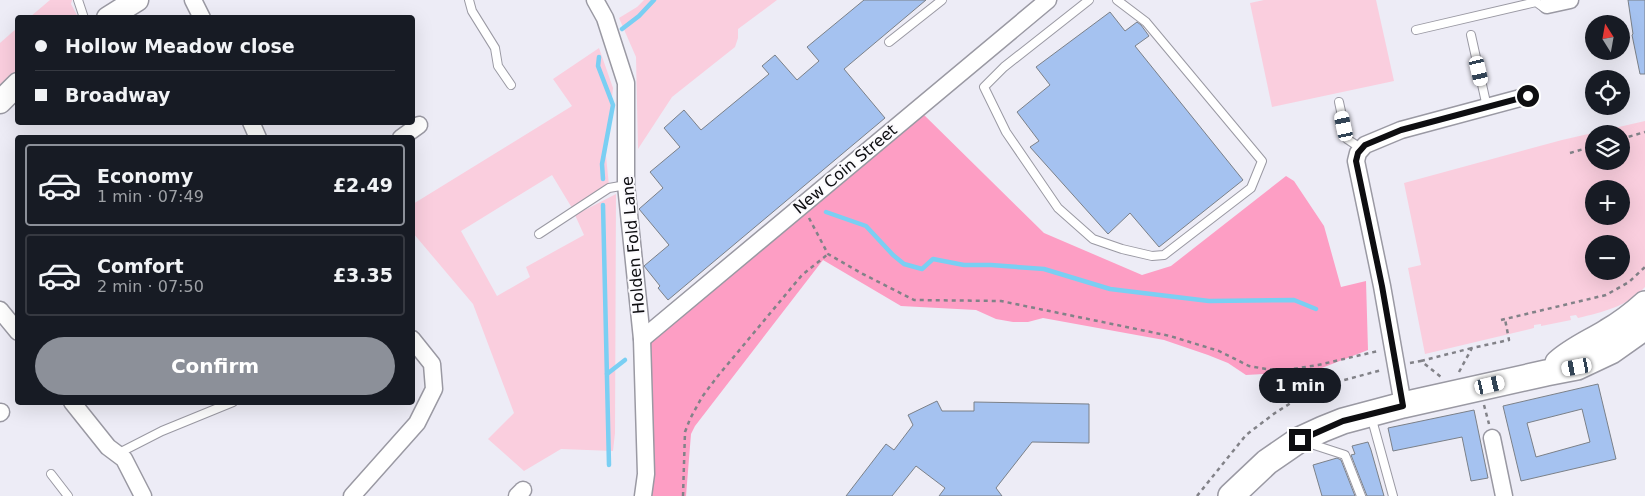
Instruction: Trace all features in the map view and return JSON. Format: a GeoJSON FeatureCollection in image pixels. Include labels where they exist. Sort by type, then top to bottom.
{"type":"FeatureCollection","features":[{"type":"Feature","properties":{"kind":"main road"},"geometry":{"type":"LineString","coordinates":[[113,15],[137,0]]}},
{"type":"Feature","properties":{"kind":"main road"},"geometry":{"type":"LineString","coordinates":[[0,102],[15,87]]}},
{"type":"Feature","properties":{"kind":"main road"},"geometry":{"type":"LineString","coordinates":[[1546,372],[1566,355],[1610,330],[1645,304]]}},
{"type":"Feature","properties":{"kind":"main road"},"geometry":{"type":"LineString","coordinates":[[1232,496],[1267,462],[1300,440],[1343,421],[1546,372],[1577,367],[1611,351],[1645,327]]}},
{"type":"Feature","properties":{"kind":"main road"},"geometry":{"type":"LineString","coordinates":[[1611,351],[1645,351]]}},
{"type":"Feature","properties":{"kind":"street"},"geometry":{"type":"LineString","coordinates":[[193,0],[200,15]]}},
{"type":"Feature","properties":{"kind":"street","name":"Holden Fold Lane"},"geometry":{"type":"LineString","coordinates":[[595,0],[605,18],[626,83],[626,185],[642,339],[646,474],[643,496]]}},
{"type":"Feature","properties":{"kind":"street","name":"New Coin Street"},"geometry":{"type":"LineString","coordinates":[[642,339],[1048,0]]}},
{"type":"Feature","properties":{"kind":"street"},"geometry":{"type":"LineString","coordinates":[[1545,6],[1570,0]]}},
{"type":"Feature","properties":{"kind":"street"},"geometry":{"type":"LineString","coordinates":[[1403,406],[1382,286],[1356,161],[1358,153],[1365,145],[1401,130],[1528,96]]}},
{"type":"Feature","properties":{"kind":"street"},"geometry":{"type":"LineString","coordinates":[[405,135],[419,125]]}},
{"type":"Feature","properties":{"kind":"street"},"geometry":{"type":"LineString","coordinates":[[0,310],[15,328]]}},
{"type":"Feature","properties":{"kind":"street"},"geometry":{"type":"LineString","coordinates":[[352,496],[417,423],[434,390],[432,364],[415,342]]}},
{"type":"Feature","properties":{"kind":"street"},"geometry":{"type":"LineString","coordinates":[[74,405],[108,447],[120,457],[143,496]]}},
{"type":"Feature","properties":{"kind":"street"},"geometry":{"type":"LineString","coordinates":[[1492,438],[1504,496]]}},
{"type":"Feature","properties":{"kind":"lane"},"geometry":{"type":"LineString","coordinates":[[78,0],[83,15]]}},
{"type":"Feature","properties":{"kind":"lane"},"geometry":{"type":"LineString","coordinates":[[469,0],[472,11],[495,48],[498,66],[511,85]]}},
{"type":"Feature","properties":{"kind":"lane"},"geometry":{"type":"LineString","coordinates":[[889,42],[942,0]]}},
{"type":"Feature","properties":{"kind":"lane"},"geometry":{"type":"LineString","coordinates":[[1089,0],[1004,67],[984,88],[1006,132],[1058,208],[1093,239],[1129,251],[1152,256],[1164,255],[1251,188],[1262,161],[1146,22],[1117,0]]}},
{"type":"Feature","properties":{"kind":"lane"},"geometry":{"type":"LineString","coordinates":[[1416,30],[1536,2],[1545,6]]}},
{"type":"Feature","properties":{"kind":"lane"},"geometry":{"type":"LineString","coordinates":[[1471,35],[1487,107]]}},
{"type":"Feature","properties":{"kind":"lane"},"geometry":{"type":"LineString","coordinates":[[1339,102],[1347,139],[1362,149]]}},
{"type":"Feature","properties":{"kind":"lane"},"geometry":{"type":"LineString","coordinates":[[539,234],[609,188],[626,185]]}},
{"type":"Feature","properties":{"kind":"lane"},"geometry":{"type":"LineString","coordinates":[[120,457],[162,430],[225,405]]}},
{"type":"Feature","properties":{"kind":"lane"},"geometry":{"type":"LineString","coordinates":[[1370,414],[1393,496]]}},
{"type":"Feature","properties":{"kind":"lane"},"geometry":{"type":"LineString","coordinates":[[1300,440],[1345,455],[1361,496]]}},
{"type":"Feature","properties":{"kind":"lane"},"geometry":{"type":"LineString","coordinates":[[51,474],[68,496]]}},
{"type":"Feature","properties":{"kind":"path"},"geometry":{"type":"LineString","coordinates":[[1630,136],[1645,132]]}},
{"type":"Feature","properties":{"kind":"path"},"geometry":{"type":"LineString","coordinates":[[1570,153],[1585,149]]}},
{"type":"Feature","properties":{"kind":"path"},"geometry":{"type":"LineString","coordinates":[[802,205],[828,254],[914,300],[1001,301],[1170,336],[1219,351],[1257,368],[1286,370],[1318,365],[1380,350]]}},
{"type":"Feature","properties":{"kind":"path"},"geometry":{"type":"LineString","coordinates":[[683,496],[685,432],[702,397],[802,275],[828,254]]}},
{"type":"Feature","properties":{"kind":"path"},"geometry":{"type":"LineString","coordinates":[[1402,365],[1509,340],[1503,320],[1606,296],[1629,282],[1645,267]]}},
{"type":"Feature","properties":{"kind":"path"},"geometry":{"type":"LineString","coordinates":[[1453,375],[1459,373],[1472,348]]}},
{"type":"Feature","properties":{"kind":"path"},"geometry":{"type":"LineString","coordinates":[[1421,361],[1442,378],[1448,376]]}},
{"type":"Feature","properties":{"kind":"path"},"geometry":{"type":"LineString","coordinates":[[1197,496],[1246,435],[1275,413],[1308,392],[1329,384],[1380,371]]}},
{"type":"Feature","properties":{"kind":"path"},"geometry":{"type":"LineString","coordinates":[[1484,403],[1492,438]]}},
{"type":"Feature","properties":{"kind":"shaded area"},"geometry":{"type":"Polygon","coordinates":[[[50,0],[72,0],[71,4],[77,15],[32,15],[50,0]]]}},
{"type":"Feature","properties":{"kind":"shaded area"},"geometry":{"type":"Polygon","coordinates":[[[644,0],[777,0],[738,29],[735,47],[672,97],[638,149],[636,57],[619,18],[637,7],[644,0]]]}},
{"type":"Feature","properties":{"kind":"shaded area"},"geometry":{"type":"Polygon","coordinates":[[[1264,0],[1376,0],[1394,81],[1272,107],[1250,3],[1264,0]]]}},
{"type":"Feature","properties":{"kind":"shaded area"},"geometry":{"type":"Polygon","coordinates":[[[15,30],[15,74],[0,90],[0,43],[15,30]]]}},
{"type":"Feature","properties":{"kind":"shaded area"},"geometry":{"type":"Polygon","coordinates":[[[599,48],[613,88],[606,156],[609,186],[572,208],[552,175],[461,231],[497,296],[530,277],[526,267],[584,235],[575,215],[616,194],[615,433],[613,451],[561,449],[524,471],[488,439],[514,413],[473,304],[415,235],[415,203],[572,106],[553,79],[599,48]]]}},
{"type":"Feature","properties":{"kind":"shaded area"},"geometry":{"type":"Polygon","coordinates":[[[921,112],[1044,233],[1142,275],[1171,266],[1286,176],[1294,181],[1324,226],[1341,287],[1366,281],[1368,350],[1314,371],[1246,375],[1228,363],[1164,340],[1043,318],[1028,322],[1013,322],[996,319],[976,310],[901,306],[823,260],[695,426],[691,434],[686,496],[648,496],[646,340],[921,112]]]}},
{"type":"Feature","properties":{"kind":"shaded area"},"geometry":{"type":"Polygon","coordinates":[[[1645,121],[1645,287],[1622,304],[1605,311],[1578,318],[1576,315],[1570,316],[1571,320],[1541,326],[1541,324],[1534,325],[1534,328],[1425,354],[1408,268],[1421,265],[1404,183],[1585,135],[1585,170],[1630,170],[1630,125],[1628,125],[1645,121]]]}},
{"type":"Feature","properties":{"kind":"building"},"geometry":{"type":"Polygon","coordinates":[[[864,0],[926,0],[844,69],[885,118],[668,300],[658,288],[660,286],[644,266],[669,245],[639,209],[663,188],[650,172],[680,147],[664,128],[684,110],[701,130],[769,74],[762,66],[775,55],[797,80],[819,61],[807,47],[864,0]]]}},
{"type":"Feature","properties":{"kind":"building"},"geometry":{"type":"Polygon","coordinates":[[[1628,0],[1645,0],[1645,74],[1640,74],[1632,35],[1628,0]]]}},
{"type":"Feature","properties":{"kind":"building"},"geometry":{"type":"Polygon","coordinates":[[[1110,12],[1125,31],[1137,22],[1141,25],[1149,36],[1135,46],[1243,180],[1159,247],[1130,213],[1108,234],[1030,147],[1039,141],[1017,112],[1050,85],[1036,67],[1110,12]]]}},
{"type":"Feature","properties":{"kind":"building"},"geometry":{"type":"Polygon","coordinates":[[[1598,384],[1616,459],[1521,481],[1503,406],[1598,384]],[[1582,409],[1527,423],[1536,457],[1590,442],[1582,409]]]}},
{"type":"Feature","properties":{"kind":"building"},"geometry":{"type":"Polygon","coordinates":[[[937,401],[942,411],[974,411],[974,402],[1089,404],[1089,443],[1032,442],[996,488],[1002,496],[939,496],[945,488],[916,466],[892,496],[846,496],[886,444],[894,450],[913,425],[908,415],[937,401]]]}},
{"type":"Feature","properties":{"kind":"building"},"geometry":{"type":"Polygon","coordinates":[[[1474,410],[1488,478],[1471,481],[1462,437],[1393,451],[1388,428],[1474,410]]]}},
{"type":"Feature","properties":{"kind":"building"},"geometry":{"type":"Polygon","coordinates":[[[1368,442],[1384,496],[1367,496],[1351,455],[1355,454],[1352,446],[1368,442]]]}},
{"type":"Feature","properties":{"kind":"building"},"geometry":{"type":"Polygon","coordinates":[[[1337,458],[1341,460],[1355,496],[1322,496],[1313,465],[1337,458]]]}},
{"type":"Feature","properties":{"kind":"waterway"},"geometry":{"type":"LineString","coordinates":[[622,29],[639,16],[654,0]]}},
{"type":"Feature","properties":{"kind":"waterway"},"geometry":{"type":"LineString","coordinates":[[599,57],[598,66],[613,105],[602,164],[603,179]]}},
{"type":"Feature","properties":{"kind":"waterway"},"geometry":{"type":"LineString","coordinates":[[603,205],[609,465]]}},
{"type":"Feature","properties":{"kind":"waterway"},"geometry":{"type":"LineString","coordinates":[[826,212],[866,226],[904,264],[922,269],[933,259],[964,265],[1044,269],[1110,289],[1209,301],[1294,300],[1316,309]]}},
{"type":"Feature","properties":{"kind":"waterway"},"geometry":{"type":"LineString","coordinates":[[607,374],[625,360]]}},
{"type":"Feature","properties":{"kind":"route"},"geometry":{"type":"LineString","coordinates":[[1300,440],[1343,421],[1403,406],[1382,286],[1356,161],[1358,153],[1365,145],[1401,130],[1528,96]]}}]}
